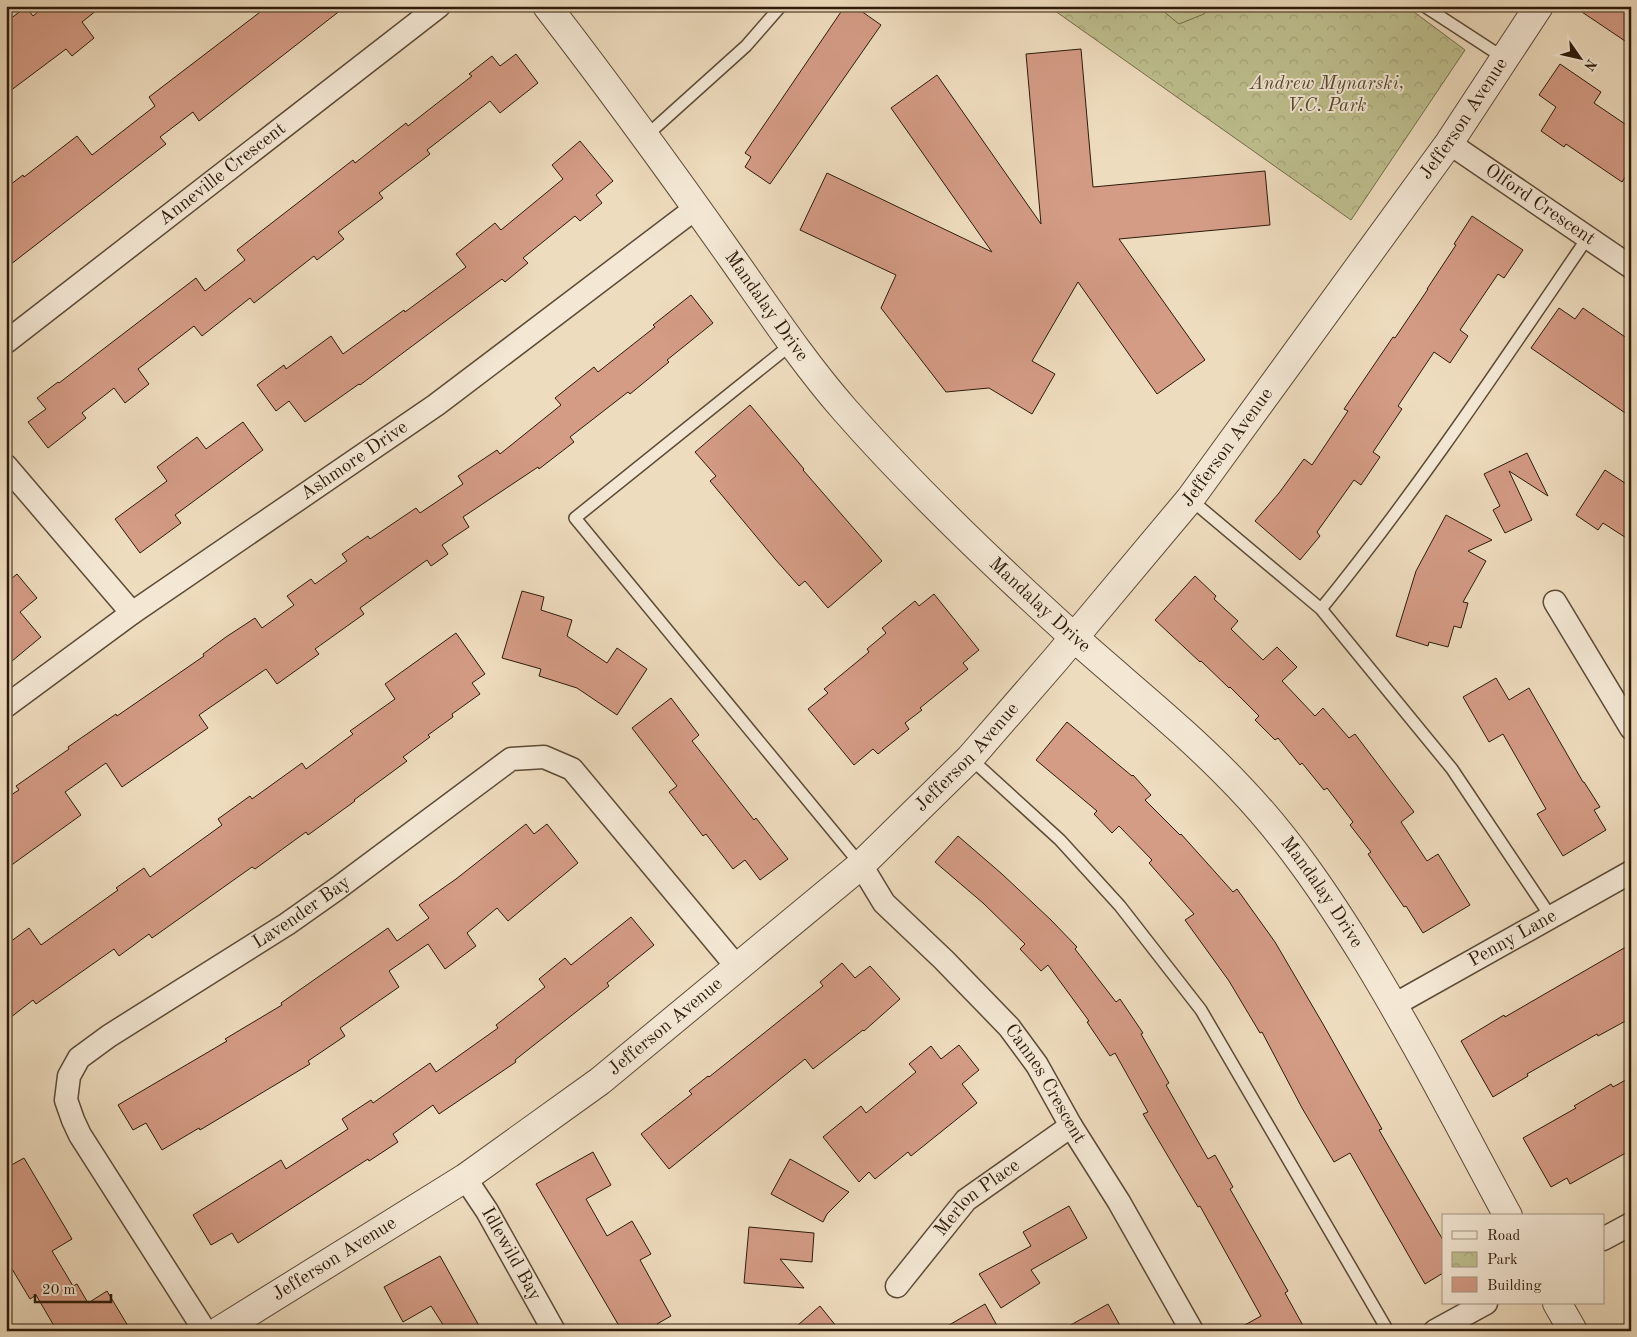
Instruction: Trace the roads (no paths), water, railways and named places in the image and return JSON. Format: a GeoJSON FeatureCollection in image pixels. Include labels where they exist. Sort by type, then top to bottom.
{"type":"FeatureCollection","features":[{"type":"Feature","properties":{"kind":"street","name":"Anneville Crescent"},"geometry":{"type":"LineString","coordinates":[[6,342],[439,6]]}},
{"type":"Feature","properties":{"kind":"street","name":"Mandalay Drive"},"geometry":{"type":"LineString","coordinates":[[547,6],[646,136],[793,343],[841,405],[918,490],[1075,637],[1181,731],[1240,788],[1300,858],[1394,1005],[1507,1214]]}},
{"type":"Feature","properties":{"kind":"street","name":"Jefferson Avenue"},"geometry":{"type":"LineString","coordinates":[[219,1331],[465,1178],[600,1081],[861,864],[970,758],[1075,637],[1190,499],[1449,143],[1539,6]]}},
{"type":"Feature","properties":{"kind":"street","name":"Olford Crescent"},"geometry":{"type":"LineString","coordinates":[[1449,143],[1631,267]]}},
{"type":"Feature","properties":{"kind":"street","name":"Ashmore Drive"},"geometry":{"type":"LineString","coordinates":[[6,706],[132,613],[436,405],[696,208]]}},
{"type":"Feature","properties":{"kind":"street"},"geometry":{"type":"LineString","coordinates":[[6,466],[132,613]]}},
{"type":"Feature","properties":{"kind":"street"},"geometry":{"type":"LineString","coordinates":[[1554,602],[1631,728]]}},
{"type":"Feature","properties":{"kind":"street","name":"Lavender Bay"},"geometry":{"type":"LineString","coordinates":[[205,1331],[80,1136],[66,1100],[69,1076],[79,1058],[109,1036],[287,924],[511,759],[544,757],[572,770],[737,967]]}},
{"type":"Feature","properties":{"kind":"street","name":"Cannes Crescent"},"geometry":{"type":"LineString","coordinates":[[861,864],[884,903],[944,960],[1009,1027],[1037,1065],[1071,1126],[1119,1202],[1192,1331]]}},
{"type":"Feature","properties":{"kind":"street","name":"Penny Lane"},"geometry":{"type":"LineString","coordinates":[[1394,1005],[1631,872]]}},
{"type":"Feature","properties":{"kind":"street","name":"Merlon Place"},"geometry":{"type":"LineString","coordinates":[[897,1286],[966,1200],[1071,1126]]}},
{"type":"Feature","properties":{"kind":"street","name":"Idlewild Bay"},"geometry":{"type":"LineString","coordinates":[[465,1178],[487,1211],[554,1331]]}},
{"type":"Feature","properties":{"kind":"street"},"geometry":{"type":"LineString","coordinates":[[1604,1238],[1631,1224]]}},
{"type":"Feature","properties":{"kind":"street"},"geometry":{"type":"LineString","coordinates":[[1435,1331],[1484,1304]]}},
{"type":"Feature","properties":{"kind":"street"},"geometry":{"type":"LineString","coordinates":[[1558,1304],[1573,1331]]}},
{"type":"Feature","properties":{"kind":"lane"},"geometry":{"type":"LineString","coordinates":[[646,136],[746,46],[781,6]]}},
{"type":"Feature","properties":{"kind":"lane"},"geometry":{"type":"LineString","coordinates":[[1424,6],[1504,58]]}},
{"type":"Feature","properties":{"kind":"lane"},"geometry":{"type":"LineString","coordinates":[[1320,609],[1364,556],[1477,399],[1588,237]]}},
{"type":"Feature","properties":{"kind":"lane"},"geometry":{"type":"LineString","coordinates":[[793,343],[575,518],[861,864]]}},
{"type":"Feature","properties":{"kind":"lane"},"geometry":{"type":"LineString","coordinates":[[1190,499],[1320,609],[1452,769],[1551,917]]}},
{"type":"Feature","properties":{"kind":"lane"},"geometry":{"type":"LineString","coordinates":[[970,758],[1060,840],[1120,906],[1201,1010],[1388,1331]]}},
{"type":"Feature","properties":{"kind":"park label","name":"Andrew Mynarski, V.C. Park"},"geometry":{"type":"Point","coordinates":[1327,95]}}]}
